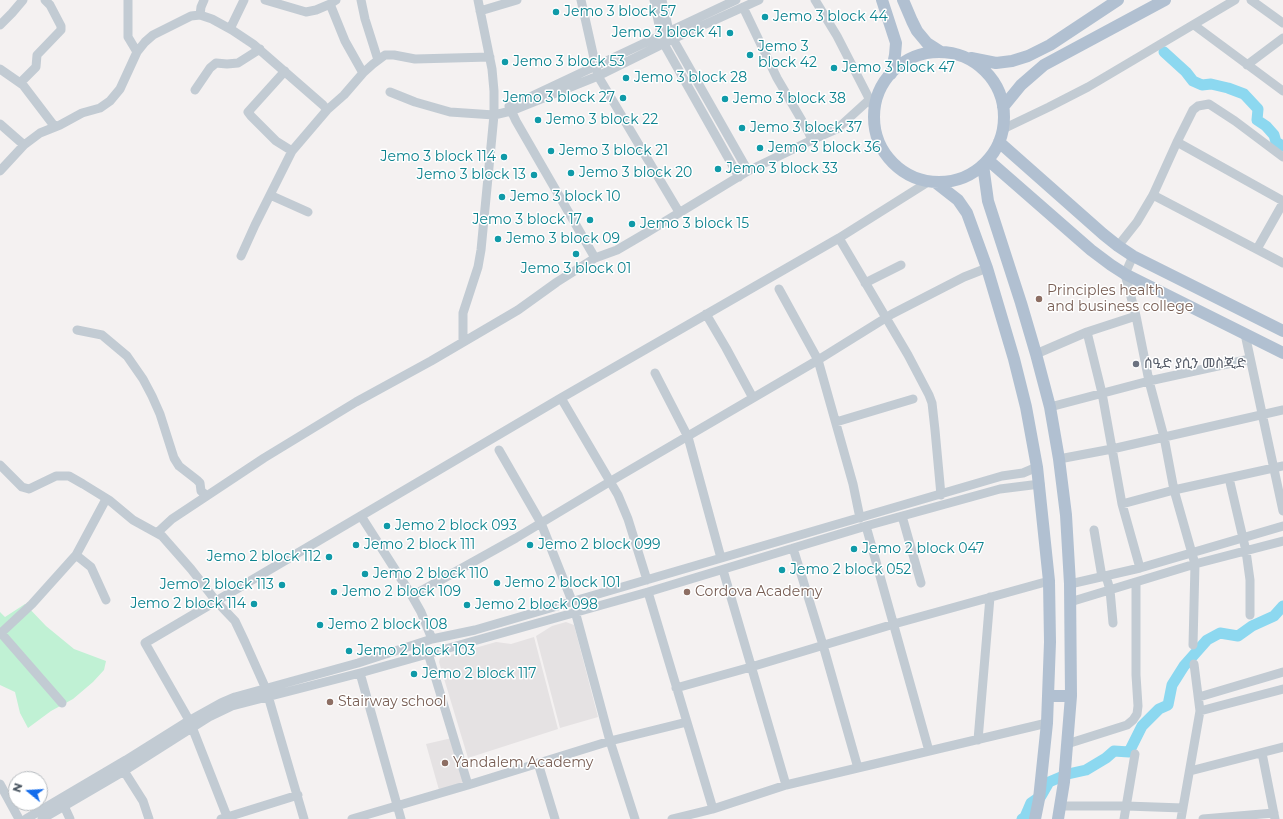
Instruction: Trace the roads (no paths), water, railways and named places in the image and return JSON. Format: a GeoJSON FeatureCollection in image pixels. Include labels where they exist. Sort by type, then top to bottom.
{"type":"FeatureCollection","features":[{"type":"Feature","properties":{"kind":"main road"},"geometry":{"type":"LineString","coordinates":[[882,0],[896,43],[891,74]]}},
{"type":"Feature","properties":{"kind":"main road"},"geometry":{"type":"LineString","coordinates":[[903,0],[917,31],[927,43],[941,52],[996,63],[1012,62],[1028,56],[1050,44],[1118,0]]}},
{"type":"Feature","properties":{"kind":"main road"},"geometry":{"type":"LineString","coordinates":[[1003,107],[1021,85],[1044,65],[1165,0]]}},
{"type":"Feature","properties":{"kind":"main road"},"geometry":{"type":"LineString","coordinates":[[941,52],[919,55],[904,63],[891,74],[883,84],[878,97],[872,104],[876,134],[887,156],[895,166],[905,173],[916,178],[932,182],[952,181],[958,179],[968,175],[985,163],[999,142],[1003,129],[1003,107],[996,86],[982,68],[963,57]]}},
{"type":"Feature","properties":{"kind":"main road"},"geometry":{"type":"LineString","coordinates":[[999,142],[1118,246],[1133,256],[1283,331]]}},
{"type":"Feature","properties":{"kind":"main road"},"geometry":{"type":"LineString","coordinates":[[985,163],[1019,187],[1091,250],[1125,274],[1283,353]]}},
{"type":"Feature","properties":{"kind":"main road"},"geometry":{"type":"LineString","coordinates":[[985,163],[988,201],[1036,354],[1050,407],[1051,420],[1059,459],[1066,515],[1070,584],[1071,696],[1064,782],[1058,819]]}},
{"type":"Feature","properties":{"kind":"main road"},"geometry":{"type":"LineString","coordinates":[[1019,187],[1031,171]]}},
{"type":"Feature","properties":{"kind":"main road"},"geometry":{"type":"LineString","coordinates":[[932,182],[958,200],[967,213],[987,268],[1014,359],[1030,425],[1040,484],[1049,581],[1050,642],[1047,723],[1039,799],[1035,819]]}},
{"type":"Feature","properties":{"kind":"main road"},"geometry":{"type":"LineString","coordinates":[[1030,425],[1051,420]]}},
{"type":"Feature","properties":{"kind":"main road"},"geometry":{"type":"LineString","coordinates":[[1048,696],[1071,696]]}},
{"type":"Feature","properties":{"kind":"street"},"geometry":{"type":"LineString","coordinates":[[0,25],[23,0]]}},
{"type":"Feature","properties":{"kind":"street"},"geometry":{"type":"LineString","coordinates":[[21,82],[36,67],[37,54],[62,28],[50,5],[45,0]]}},
{"type":"Feature","properties":{"kind":"street"},"geometry":{"type":"LineString","coordinates":[[128,0],[128,37],[137,52]]}},
{"type":"Feature","properties":{"kind":"street"},"geometry":{"type":"LineString","coordinates":[[200,15],[204,0]]}},
{"type":"Feature","properties":{"kind":"street"},"geometry":{"type":"LineString","coordinates":[[230,28],[244,0]]}},
{"type":"Feature","properties":{"kind":"street"},"geometry":{"type":"LineString","coordinates":[[265,0],[306,12],[316,10],[333,2],[345,41],[363,73]]}},
{"type":"Feature","properties":{"kind":"street"},"geometry":{"type":"LineString","coordinates":[[361,0],[365,19],[378,60]]}},
{"type":"Feature","properties":{"kind":"street"},"geometry":{"type":"LineString","coordinates":[[463,341],[463,313],[478,267],[481,250],[494,91],[490,57],[478,0]]}},
{"type":"Feature","properties":{"kind":"street"},"geometry":{"type":"LineString","coordinates":[[480,11],[517,0]]}},
{"type":"Feature","properties":{"kind":"street"},"geometry":{"type":"LineString","coordinates":[[580,0],[598,76],[679,212]]}},
{"type":"Feature","properties":{"kind":"street"},"geometry":{"type":"LineString","coordinates":[[654,0],[667,37],[739,177]]}},
{"type":"Feature","properties":{"kind":"street"},"geometry":{"type":"LineString","coordinates":[[662,0],[667,37],[748,171]]}},
{"type":"Feature","properties":{"kind":"street"},"geometry":{"type":"LineString","coordinates":[[725,11],[736,0]]}},
{"type":"Feature","properties":{"kind":"street"},"geometry":{"type":"LineString","coordinates":[[510,109],[595,65],[667,37],[725,11],[743,7],[759,0]]}},
{"type":"Feature","properties":{"kind":"street"},"geometry":{"type":"LineString","coordinates":[[158,532],[172,519],[206,495],[264,458],[356,402],[431,361],[527,304],[557,282],[595,258],[617,250],[748,171],[834,131],[842,126],[858,108],[872,104],[837,36],[815,0]]}},
{"type":"Feature","properties":{"kind":"street"},"geometry":{"type":"LineString","coordinates":[[1003,129],[1088,87],[1235,0]]}},
{"type":"Feature","properties":{"kind":"street"},"geometry":{"type":"LineString","coordinates":[[1250,0],[1283,23]]}},
{"type":"Feature","properties":{"kind":"street"},"geometry":{"type":"LineString","coordinates":[[743,7],[777,78],[812,140]]}},
{"type":"Feature","properties":{"kind":"street"},"geometry":{"type":"LineString","coordinates":[[0,171],[24,145],[40,133],[82,113],[100,108],[110,101],[120,89],[137,52],[152,35],[191,16],[200,15],[230,28],[260,49],[327,110]]}},
{"type":"Feature","properties":{"kind":"street"},"geometry":{"type":"LineString","coordinates":[[1194,25],[1283,90]]}},
{"type":"Feature","properties":{"kind":"street"},"geometry":{"type":"LineString","coordinates":[[390,92],[415,102],[450,112],[492,113],[510,109],[598,76],[667,37]]}},
{"type":"Feature","properties":{"kind":"street"},"geometry":{"type":"LineString","coordinates":[[1247,65],[1283,38]]}},
{"type":"Feature","properties":{"kind":"street"},"geometry":{"type":"LineString","coordinates":[[195,90],[210,68],[216,63],[238,63],[260,49]]}},
{"type":"Feature","properties":{"kind":"street"},"geometry":{"type":"LineString","coordinates":[[241,256],[292,151],[327,110],[344,95],[363,73],[378,60],[385,55],[415,59],[490,57]]}},
{"type":"Feature","properties":{"kind":"street"},"geometry":{"type":"LineString","coordinates":[[0,69],[21,82],[55,127]]}},
{"type":"Feature","properties":{"kind":"street"},"geometry":{"type":"LineString","coordinates":[[285,71],[248,112],[276,141],[292,151]]}},
{"type":"Feature","properties":{"kind":"street"},"geometry":{"type":"LineString","coordinates":[[1118,246],[1137,222],[1153,194],[1193,110],[1198,106],[1209,104],[1235,121],[1283,157]]}},
{"type":"Feature","properties":{"kind":"street"},"geometry":{"type":"LineString","coordinates":[[510,109],[595,258]]}},
{"type":"Feature","properties":{"kind":"street"},"geometry":{"type":"LineString","coordinates":[[0,124],[24,145]]}},
{"type":"Feature","properties":{"kind":"street"},"geometry":{"type":"LineString","coordinates":[[1177,142],[1283,202],[1257,249]]}},
{"type":"Feature","properties":{"kind":"street"},"geometry":{"type":"LineString","coordinates":[[298,795],[226,818],[191,724],[145,643],[561,398],[839,238],[932,182]]}},
{"type":"Feature","properties":{"kind":"street"},"geometry":{"type":"LineString","coordinates":[[1153,194],[1283,263]]}},
{"type":"Feature","properties":{"kind":"street"},"geometry":{"type":"LineString","coordinates":[[270,195],[308,212]]}},
{"type":"Feature","properties":{"kind":"street"},"geometry":{"type":"LineString","coordinates":[[839,238],[908,355],[929,395],[932,403],[941,495]]}},
{"type":"Feature","properties":{"kind":"street"},"geometry":{"type":"LineString","coordinates":[[1133,256],[1125,274],[1136,316],[1149,381],[1164,437],[1174,490],[1195,564],[1193,645]]}},
{"type":"Feature","properties":{"kind":"street"},"geometry":{"type":"LineString","coordinates":[[865,283],[901,265]]}},
{"type":"Feature","properties":{"kind":"street"},"geometry":{"type":"LineString","coordinates":[[412,596],[472,563],[611,480],[688,437],[886,318],[964,277],[987,268]]}},
{"type":"Feature","properties":{"kind":"street"},"geometry":{"type":"LineString","coordinates":[[779,289],[818,360],[853,484],[860,518]]}},
{"type":"Feature","properties":{"kind":"street"},"geometry":{"type":"LineString","coordinates":[[706,314],[753,398]]}},
{"type":"Feature","properties":{"kind":"street"},"geometry":{"type":"LineString","coordinates":[[1036,354],[1087,332],[1136,316]]}},
{"type":"Feature","properties":{"kind":"street"},"geometry":{"type":"LineString","coordinates":[[78,330],[102,335],[127,356],[143,379],[160,414],[174,458],[179,466],[200,483],[201,491],[206,495]]}},
{"type":"Feature","properties":{"kind":"street"},"geometry":{"type":"LineString","coordinates":[[1087,332],[1102,393],[1122,504],[1140,568]]}},
{"type":"Feature","properties":{"kind":"street"},"geometry":{"type":"LineString","coordinates":[[1245,334],[1283,510]]}},
{"type":"Feature","properties":{"kind":"street"},"geometry":{"type":"LineString","coordinates":[[1050,407],[1149,381],[1250,359]]}},
{"type":"Feature","properties":{"kind":"street"},"geometry":{"type":"LineString","coordinates":[[655,373],[688,437],[721,558]]}},
{"type":"Feature","properties":{"kind":"street"},"geometry":{"type":"LineString","coordinates":[[561,398],[611,480],[628,519],[646,580]]}},
{"type":"Feature","properties":{"kind":"street"},"geometry":{"type":"LineString","coordinates":[[836,422],[912,399]]}},
{"type":"Feature","properties":{"kind":"street"},"geometry":{"type":"LineString","coordinates":[[1059,459],[1112,449],[1283,410]]}},
{"type":"Feature","properties":{"kind":"street"},"geometry":{"type":"LineString","coordinates":[[500,450],[541,523],[572,601]]}},
{"type":"Feature","properties":{"kind":"street"},"geometry":{"type":"LineString","coordinates":[[0,465],[22,487],[29,489],[56,476],[69,476],[106,499],[133,520],[158,532],[191,569],[234,621],[267,693],[304,819]]}},
{"type":"Feature","properties":{"kind":"street"},"geometry":{"type":"LineString","coordinates":[[1122,504],[1174,490],[1283,466]]}},
{"type":"Feature","properties":{"kind":"street"},"geometry":{"type":"LineString","coordinates":[[26,819],[41,816],[64,806],[124,771],[216,705],[235,697],[247,693],[267,693],[360,673],[428,653],[572,601],[941,495],[1002,476],[1023,473],[1037,467]]}},
{"type":"Feature","properties":{"kind":"street"},"geometry":{"type":"LineString","coordinates":[[1229,478],[1246,551],[1250,580],[1250,615]]}},
{"type":"Feature","properties":{"kind":"street"},"geometry":{"type":"LineString","coordinates":[[267,693],[432,639],[475,635],[575,611],[648,592],[866,526],[1000,489],[1040,484]]}},
{"type":"Feature","properties":{"kind":"street"},"geometry":{"type":"LineString","coordinates":[[62,703],[2,637],[76,555],[106,499]]}},
{"type":"Feature","properties":{"kind":"street"},"geometry":{"type":"LineString","coordinates":[[911,503],[914,513]]}},
{"type":"Feature","properties":{"kind":"street"},"geometry":{"type":"LineString","coordinates":[[361,516],[412,596],[421,612],[432,639]]}},
{"type":"Feature","properties":{"kind":"street"},"geometry":{"type":"LineString","coordinates":[[902,516],[921,583]]}},
{"type":"Feature","properties":{"kind":"street"},"geometry":{"type":"LineString","coordinates":[[866,526],[894,624],[910,688],[929,751]]}},
{"type":"Feature","properties":{"kind":"street"},"geometry":{"type":"LineString","coordinates":[[1070,584],[1104,577],[1193,554],[1283,526]]}},
{"type":"Feature","properties":{"kind":"street"},"geometry":{"type":"LineString","coordinates":[[1094,530],[1104,577],[1110,590],[1113,623]]}},
{"type":"Feature","properties":{"kind":"street"},"geometry":{"type":"LineString","coordinates":[[1070,602],[1195,564],[1283,541]]}},
{"type":"Feature","properties":{"kind":"street"},"geometry":{"type":"LineString","coordinates":[[793,548],[823,645],[858,768]]}},
{"type":"Feature","properties":{"kind":"street"},"geometry":{"type":"LineString","coordinates":[[76,555],[91,567],[106,600]]}},
{"type":"Feature","properties":{"kind":"street"},"geometry":{"type":"LineString","coordinates":[[699,565],[702,576]]}},
{"type":"Feature","properties":{"kind":"street"},"geometry":{"type":"LineString","coordinates":[[723,570],[750,667],[786,786]]}},
{"type":"Feature","properties":{"kind":"street"},"geometry":{"type":"LineString","coordinates":[[676,688],[894,624],[1049,581]]}},
{"type":"Feature","properties":{"kind":"street"},"geometry":{"type":"LineString","coordinates":[[1067,744],[1127,725],[1137,714],[1136,582]]}},
{"type":"Feature","properties":{"kind":"street"},"geometry":{"type":"LineString","coordinates":[[648,592],[713,808]]}},
{"type":"Feature","properties":{"kind":"street"},"geometry":{"type":"LineString","coordinates":[[978,740],[990,597]]}},
{"type":"Feature","properties":{"kind":"street"},"geometry":{"type":"LineString","coordinates":[[575,611],[610,741],[634,819]]}},
{"type":"Feature","properties":{"kind":"street"},"geometry":{"type":"LineString","coordinates":[[428,653],[468,785]]}},
{"type":"Feature","properties":{"kind":"street"},"geometry":{"type":"LineString","coordinates":[[1181,819],[1200,711],[1194,664]]}},
{"type":"Feature","properties":{"kind":"street"},"geometry":{"type":"LineString","coordinates":[[1199,696],[1283,672]]}},
{"type":"Feature","properties":{"kind":"street"},"geometry":{"type":"LineString","coordinates":[[360,673],[401,819]]}},
{"type":"Feature","properties":{"kind":"street"},"geometry":{"type":"LineString","coordinates":[[1200,711],[1283,689]]}},
{"type":"Feature","properties":{"kind":"street"},"geometry":{"type":"LineString","coordinates":[[352,819],[610,741],[687,722]]}},
{"type":"Feature","properties":{"kind":"street"},"geometry":{"type":"LineString","coordinates":[[672,819],[786,786],[1047,723]]}},
{"type":"Feature","properties":{"kind":"street"},"geometry":{"type":"LineString","coordinates":[[41,816],[126,760],[191,724]]}},
{"type":"Feature","properties":{"kind":"street"},"geometry":{"type":"LineString","coordinates":[[1190,771],[1283,747]]}},
{"type":"Feature","properties":{"kind":"street"},"geometry":{"type":"LineString","coordinates":[[1203,819],[1274,816],[1262,753]]}},
{"type":"Feature","properties":{"kind":"street"},"geometry":{"type":"LineString","coordinates":[[1124,819],[1135,754]]}},
{"type":"Feature","properties":{"kind":"street"},"geometry":{"type":"LineString","coordinates":[[538,764],[555,819]]}},
{"type":"Feature","properties":{"kind":"street"},"geometry":{"type":"LineString","coordinates":[[124,771],[143,801],[149,819]]}},
{"type":"Feature","properties":{"kind":"street"},"geometry":{"type":"LineString","coordinates":[[0,784],[19,819]]}},
{"type":"Feature","properties":{"kind":"street"},"geometry":{"type":"LineString","coordinates":[[64,806],[70,819]]}},
{"type":"Feature","properties":{"kind":"street"},"geometry":{"type":"LineString","coordinates":[[1060,806],[1183,808]]}},
{"type":"Feature","properties":{"kind":"waterway"},"geometry":{"type":"LineString","coordinates":[[1164,52],[1186,72],[1193,81],[1202,85],[1211,84],[1228,88],[1244,94],[1258,109],[1257,120],[1266,126],[1274,135],[1276,142],[1283,146]]}},
{"type":"Feature","properties":{"kind":"waterway"},"geometry":{"type":"LineString","coordinates":[[1022,819],[1025,817],[1031,803],[1041,796],[1049,782],[1068,774],[1086,770],[1106,758],[1114,751],[1129,752],[1142,726],[1159,709],[1168,705],[1172,685],[1184,666],[1207,640],[1220,633],[1238,636],[1252,626],[1274,616],[1283,606]]}},
{"type":"Feature","properties":{"kind":"place","name":"Jemo 3 block 57"},"geometry":{"type":"Point","coordinates":[556,12]}},
{"type":"Feature","properties":{"kind":"place","name":"Jemo 3 block 44"},"geometry":{"type":"Point","coordinates":[765,17]}},
{"type":"Feature","properties":{"kind":"place","name":"Jemo 3 block 41"},"geometry":{"type":"Point","coordinates":[730,33]}},
{"type":"Feature","properties":{"kind":"place","name":"Jemo 3 block 42"},"geometry":{"type":"Point","coordinates":[750,55]}},
{"type":"Feature","properties":{"kind":"place","name":"Jemo 3 block 53"},"geometry":{"type":"Point","coordinates":[505,62]}},
{"type":"Feature","properties":{"kind":"place","name":"Jemo 3 block 47"},"geometry":{"type":"Point","coordinates":[834,68]}},
{"type":"Feature","properties":{"kind":"place","name":"Jemo 3 block 28"},"geometry":{"type":"Point","coordinates":[626,78]}},
{"type":"Feature","properties":{"kind":"place","name":"Jemo 3 block 27"},"geometry":{"type":"Point","coordinates":[623,98]}},
{"type":"Feature","properties":{"kind":"place","name":"Jemo 3 block 38"},"geometry":{"type":"Point","coordinates":[725,99]}},
{"type":"Feature","properties":{"kind":"place","name":"Jemo 3 block 22"},"geometry":{"type":"Point","coordinates":[538,120]}},
{"type":"Feature","properties":{"kind":"place","name":"Jemo 3 block 37"},"geometry":{"type":"Point","coordinates":[742,128]}},
{"type":"Feature","properties":{"kind":"place","name":"Jemo 3 block 36"},"geometry":{"type":"Point","coordinates":[760,148]}},
{"type":"Feature","properties":{"kind":"place","name":"Jemo 3 block 21"},"geometry":{"type":"Point","coordinates":[551,151]}},
{"type":"Feature","properties":{"kind":"place","name":"Jemo 3 block 114"},"geometry":{"type":"Point","coordinates":[504,157]}},
{"type":"Feature","properties":{"kind":"place","name":"Jemo 3 block 33"},"geometry":{"type":"Point","coordinates":[718,169]}},
{"type":"Feature","properties":{"kind":"place","name":"Jemo 3 block 20"},"geometry":{"type":"Point","coordinates":[571,173]}},
{"type":"Feature","properties":{"kind":"place","name":"Jemo 3 block 13"},"geometry":{"type":"Point","coordinates":[534,175]}},
{"type":"Feature","properties":{"kind":"place","name":"Jemo 3 block 10"},"geometry":{"type":"Point","coordinates":[502,197]}},
{"type":"Feature","properties":{"kind":"place","name":"Jemo 3 block 17"},"geometry":{"type":"Point","coordinates":[590,220]}},
{"type":"Feature","properties":{"kind":"place","name":"Jemo 3 block 15"},"geometry":{"type":"Point","coordinates":[632,224]}},
{"type":"Feature","properties":{"kind":"place","name":"Jemo 3 block 09"},"geometry":{"type":"Point","coordinates":[498,239]}},
{"type":"Feature","properties":{"kind":"place","name":"Jemo 3 block 01"},"geometry":{"type":"Point","coordinates":[576,254]}},
{"type":"Feature","properties":{"kind":"place","name":"Principles health and business college"},"geometry":{"type":"Point","coordinates":[1039,299]}},
{"type":"Feature","properties":{"kind":"place","name":"ሰዒድ ያሲን መስጂድ"},"geometry":{"type":"Point","coordinates":[1136,364]}},
{"type":"Feature","properties":{"kind":"place","name":"Jemo 2 block 093"},"geometry":{"type":"Point","coordinates":[387,526]}},
{"type":"Feature","properties":{"kind":"place","name":"Jemo 2 block 111"},"geometry":{"type":"Point","coordinates":[356,545]}},
{"type":"Feature","properties":{"kind":"place","name":"Jemo 2 block 099"},"geometry":{"type":"Point","coordinates":[530,545]}},
{"type":"Feature","properties":{"kind":"place","name":"Jemo 2 block 047"},"geometry":{"type":"Point","coordinates":[854,549]}},
{"type":"Feature","properties":{"kind":"place","name":"Jemo 2 block 112"},"geometry":{"type":"Point","coordinates":[329,557]}},
{"type":"Feature","properties":{"kind":"place","name":"Jemo 2 block 052"},"geometry":{"type":"Point","coordinates":[782,570]}},
{"type":"Feature","properties":{"kind":"place","name":"Jemo 2 block 110"},"geometry":{"type":"Point","coordinates":[365,574]}},
{"type":"Feature","properties":{"kind":"place","name":"Jemo 2 block 101"},"geometry":{"type":"Point","coordinates":[497,583]}},
{"type":"Feature","properties":{"kind":"place","name":"Jemo 2 block 113"},"geometry":{"type":"Point","coordinates":[282,585]}},
{"type":"Feature","properties":{"kind":"place","name":"Jemo 2 block 109"},"geometry":{"type":"Point","coordinates":[334,592]}},
{"type":"Feature","properties":{"kind":"place","name":"Cordova Academy"},"geometry":{"type":"Point","coordinates":[687,592]}},
{"type":"Feature","properties":{"kind":"place","name":"Jemo 2 block 114"},"geometry":{"type":"Point","coordinates":[254,604]}},
{"type":"Feature","properties":{"kind":"place","name":"Jemo 2 block 098"},"geometry":{"type":"Point","coordinates":[467,605]}},
{"type":"Feature","properties":{"kind":"place","name":"Jemo 2 block 108"},"geometry":{"type":"Point","coordinates":[320,625]}},
{"type":"Feature","properties":{"kind":"place","name":"Jemo 2 block 103"},"geometry":{"type":"Point","coordinates":[349,651]}},
{"type":"Feature","properties":{"kind":"place","name":"Jemo 2 block 117"},"geometry":{"type":"Point","coordinates":[414,674]}},
{"type":"Feature","properties":{"kind":"place","name":"Stairway school"},"geometry":{"type":"Point","coordinates":[330,702]}},
{"type":"Feature","properties":{"kind":"place","name":"Yandalem Academy"},"geometry":{"type":"Point","coordinates":[445,763]}}]}
